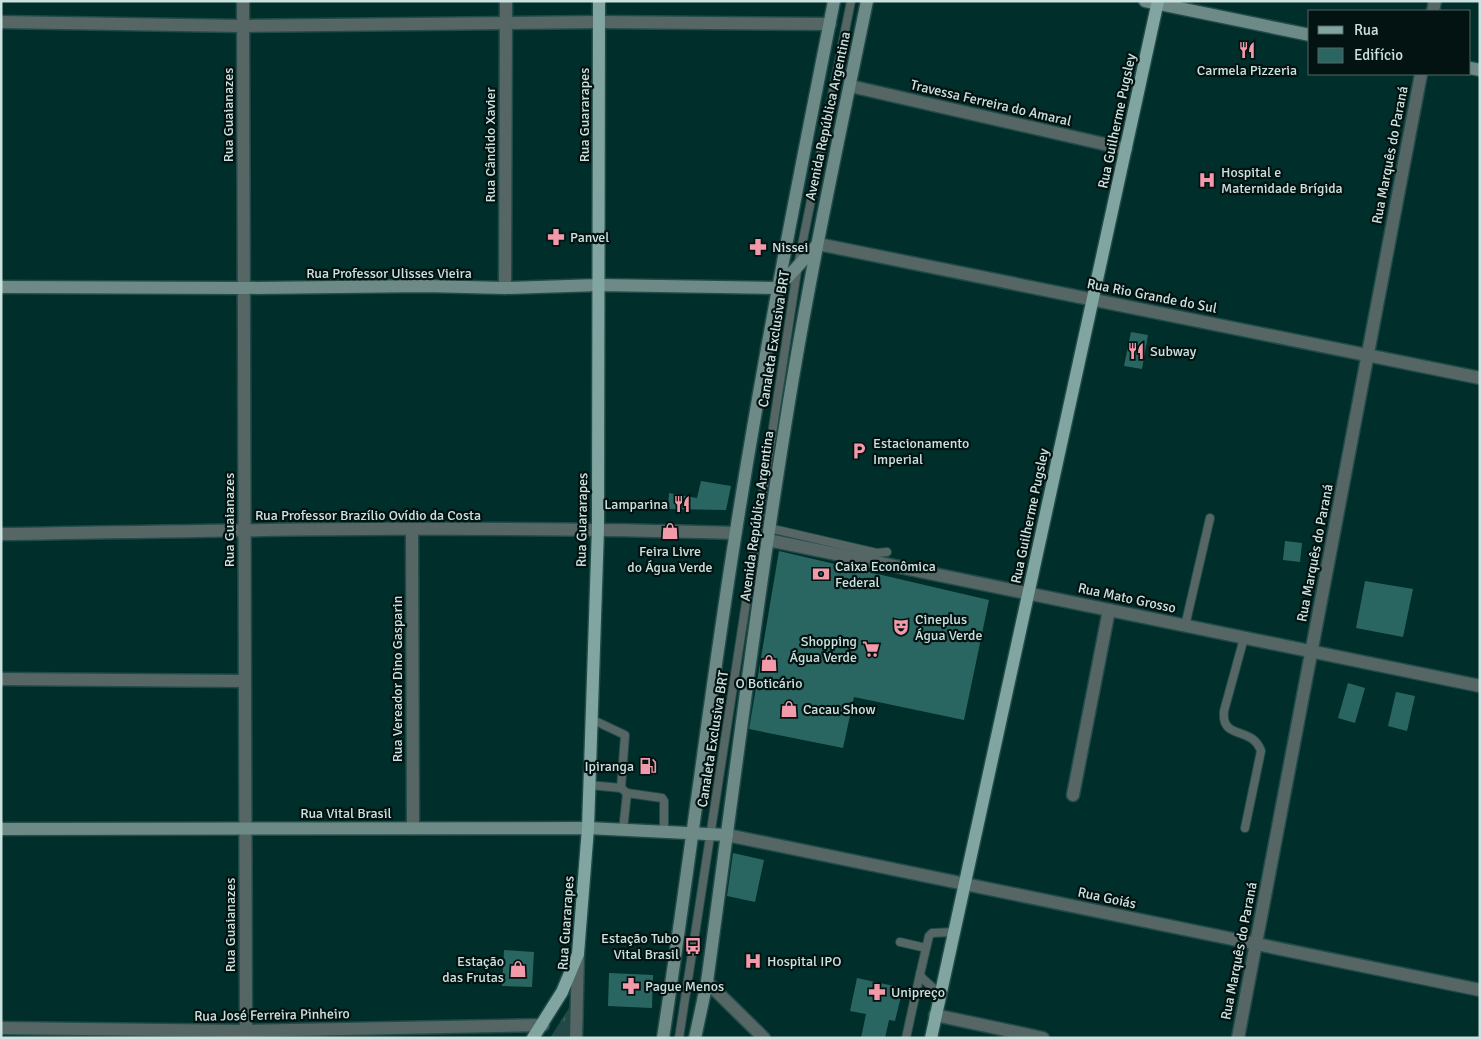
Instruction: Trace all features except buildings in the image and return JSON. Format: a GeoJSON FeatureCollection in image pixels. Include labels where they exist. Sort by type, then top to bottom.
{"type":"FeatureCollection","features":[{"type":"Feature","properties":{"kind":"main road","name":"Rua Guararapes"},"geometry":{"type":"LineString","coordinates":[[578,954],[588,828],[598,528],[599,1]]}},
{"type":"Feature","properties":{"kind":"main road","name":"Rua Guilherme Pugsley"},"geometry":{"type":"LineString","coordinates":[[931,1038],[1126,149],[1154,2]]}},
{"type":"Feature","properties":{"kind":"main road"},"geometry":{"type":"LineString","coordinates":[[534,1038],[562,992],[578,954]]}},
{"type":"Feature","properties":{"kind":"street","name":"Rua Guaianazes"},"geometry":{"type":"LineString","coordinates":[[242,1],[246,1035]]}},
{"type":"Feature","properties":{"kind":"street","name":"Rua Cândido Xavier"},"geometry":{"type":"LineString","coordinates":[[505,288],[506,1]]}},
{"type":"Feature","properties":{"kind":"street","name":"Avenida República Argentina"},"geometry":{"type":"LineString","coordinates":[[663,1038],[735,533],[778,288],[834,1]]}},
{"type":"Feature","properties":{"kind":"street","name":"Avenida República Argentina"},"geometry":{"type":"LineString","coordinates":[[695,1038],[707,982],[768,534],[788,406],[818,244],[867,1]]}},
{"type":"Feature","properties":{"kind":"street"},"geometry":{"type":"LineString","coordinates":[[1154,2],[1308,35]]}},
{"type":"Feature","properties":{"kind":"street"},"geometry":{"type":"LineString","coordinates":[[1,22],[242,26],[599,22],[830,24]]}},
{"type":"Feature","properties":{"kind":"street","name":"Rua Marquês do Paraná"},"geometry":{"type":"LineString","coordinates":[[1238,1038],[1421,75]]}},
{"type":"Feature","properties":{"kind":"street","name":"Travessa Ferreira do Amaral"},"geometry":{"type":"LineString","coordinates":[[850,86],[1126,149]]}},
{"type":"Feature","properties":{"kind":"street"},"geometry":{"type":"LineString","coordinates":[[778,288],[818,244]]}},
{"type":"Feature","properties":{"kind":"street","name":"Rua Rio Grande do Sul"},"geometry":{"type":"LineString","coordinates":[[818,244],[1480,378]]}},
{"type":"Feature","properties":{"kind":"street","name":"Rua Professor Ulisses Vieira"},"geometry":{"type":"LineString","coordinates":[[1,288],[425,286],[505,288],[599,285],[778,288]]}},
{"type":"Feature","properties":{"kind":"street","name":"Rua Professor Brazílio Ovídio da Costa"},"geometry":{"type":"LineString","coordinates":[[1,534],[245,530],[598,528],[735,533]]}},
{"type":"Feature","properties":{"kind":"street","name":"Rua Vereador Dino Gasparin"},"geometry":{"type":"LineString","coordinates":[[412,530],[413,828]]}},
{"type":"Feature","properties":{"kind":"street","name":"Rua Mato Grosso"},"geometry":{"type":"LineString","coordinates":[[768,534],[1029,594],[1480,686]]}},
{"type":"Feature","properties":{"kind":"street"},"geometry":{"type":"LineString","coordinates":[[1073,795],[1109,610]]}},
{"type":"Feature","properties":{"kind":"street"},"geometry":{"type":"LineString","coordinates":[[1,679],[244,682]]}},
{"type":"Feature","properties":{"kind":"street","name":"Rua Vital Brasil"},"geometry":{"type":"LineString","coordinates":[[1,829],[588,828],[727,835]]}},
{"type":"Feature","properties":{"kind":"street","name":"Rua Goiás"},"geometry":{"type":"LineString","coordinates":[[727,835],[1480,990]]}},
{"type":"Feature","properties":{"kind":"street","name":"Rua Guararapes"},"geometry":{"type":"LineString","coordinates":[[576,1038],[578,954]]}},
{"type":"Feature","properties":{"kind":"street"},"geometry":{"type":"LineString","coordinates":[[707,982],[764,1038]]}},
{"type":"Feature","properties":{"kind":"street"},"geometry":{"type":"LineString","coordinates":[[935,1015],[1043,1038]]}},
{"type":"Feature","properties":{"kind":"street","name":"Rua José Ferreira Pinheiro"},"geometry":{"type":"LineString","coordinates":[[1,1028],[246,1035],[543,1025]]}},
{"type":"Feature","properties":{"kind":"lane","name":"Canaleta Exclusiva BRT"},"geometry":{"type":"LineString","coordinates":[[679,1038],[798,265],[851,1]]}},
{"type":"Feature","properties":{"kind":"lane"},"geometry":{"type":"LineString","coordinates":[[1185,626],[1210,518]]}},
{"type":"Feature","properties":{"kind":"lane"},"geometry":{"type":"LineString","coordinates":[[768,534],[877,553],[887,552]]}},
{"type":"Feature","properties":{"kind":"lane"},"geometry":{"type":"LineString","coordinates":[[1244,638],[1223,721],[1227,728],[1251,737],[1258,744],[1261,751],[1246,828]]}},
{"type":"Feature","properties":{"kind":"lane"},"geometry":{"type":"LineString","coordinates":[[591,719],[625,735],[623,830]]}},
{"type":"Feature","properties":{"kind":"lane"},"geometry":{"type":"LineString","coordinates":[[589,784],[662,798],[664,801],[664,832]]}},
{"type":"Feature","properties":{"kind":"lane"},"geometry":{"type":"LineString","coordinates":[[906,1038],[929,936],[932,933],[954,932]]}},
{"type":"Feature","properties":{"kind":"lane"},"geometry":{"type":"LineString","coordinates":[[900,942],[926,948]]}},
{"type":"Feature","properties":{"kind":"lane"},"geometry":{"type":"LineString","coordinates":[[920,974],[940,994]]}},
{"type":"Feature","properties":{"kind":"green space"},"geometry":{"type":"Polygon","coordinates":[[[574,1000],[571,1038],[550,1038],[574,1000]]]}},
{"type":"Feature","properties":{"kind":"place","name":"Carmela Pizzeria"},"geometry":{"type":"Point","coordinates":[1247,50]}},
{"type":"Feature","properties":{"kind":"place","name":"Hospital e Maternidade Brígida"},"geometry":{"type":"Point","coordinates":[1207,180]}},
{"type":"Feature","properties":{"kind":"place","name":"Panvel"},"geometry":{"type":"Point","coordinates":[556,237]}},
{"type":"Feature","properties":{"kind":"place","name":"Nissei"},"geometry":{"type":"Point","coordinates":[758,247]}},
{"type":"Feature","properties":{"kind":"place","name":"Subway"},"geometry":{"type":"Point","coordinates":[1136,351]}},
{"type":"Feature","properties":{"kind":"place","name":"Estacionamento Imperial"},"geometry":{"type":"Point","coordinates":[859,451]}},
{"type":"Feature","properties":{"kind":"place","name":"Lamparina"},"geometry":{"type":"Point","coordinates":[682,504]}},
{"type":"Feature","properties":{"kind":"place","name":"Feira Livre do Água Verde"},"geometry":{"type":"Point","coordinates":[670,531]}},
{"type":"Feature","properties":{"kind":"place","name":"Caixa Econômica Federal"},"geometry":{"type":"Point","coordinates":[821,574]}},
{"type":"Feature","properties":{"kind":"place","name":"Cineplus Água Verde"},"geometry":{"type":"Point","coordinates":[901,627]}},
{"type":"Feature","properties":{"kind":"place","name":"Shopping Água Verde"},"geometry":{"type":"Point","coordinates":[871,649]}},
{"type":"Feature","properties":{"kind":"place","name":"O Boticário"},"geometry":{"type":"Point","coordinates":[769,663]}},
{"type":"Feature","properties":{"kind":"place","name":"Cacau Show"},"geometry":{"type":"Point","coordinates":[789,709]}},
{"type":"Feature","properties":{"kind":"place","name":"Ipiranga"},"geometry":{"type":"Point","coordinates":[648,766]}},
{"type":"Feature","properties":{"kind":"place","name":"Estação Tubo Vital Brasil"},"geometry":{"type":"Point","coordinates":[693,946]}},
{"type":"Feature","properties":{"kind":"place","name":"Hospital IPO"},"geometry":{"type":"Point","coordinates":[753,961]}},
{"type":"Feature","properties":{"kind":"place","name":"Estação das Frutas"},"geometry":{"type":"Point","coordinates":[518,969]}},
{"type":"Feature","properties":{"kind":"place","name":"Pague Menos"},"geometry":{"type":"Point","coordinates":[631,986]}},
{"type":"Feature","properties":{"kind":"place","name":"Unipreço"},"geometry":{"type":"Point","coordinates":[877,992]}}]}
